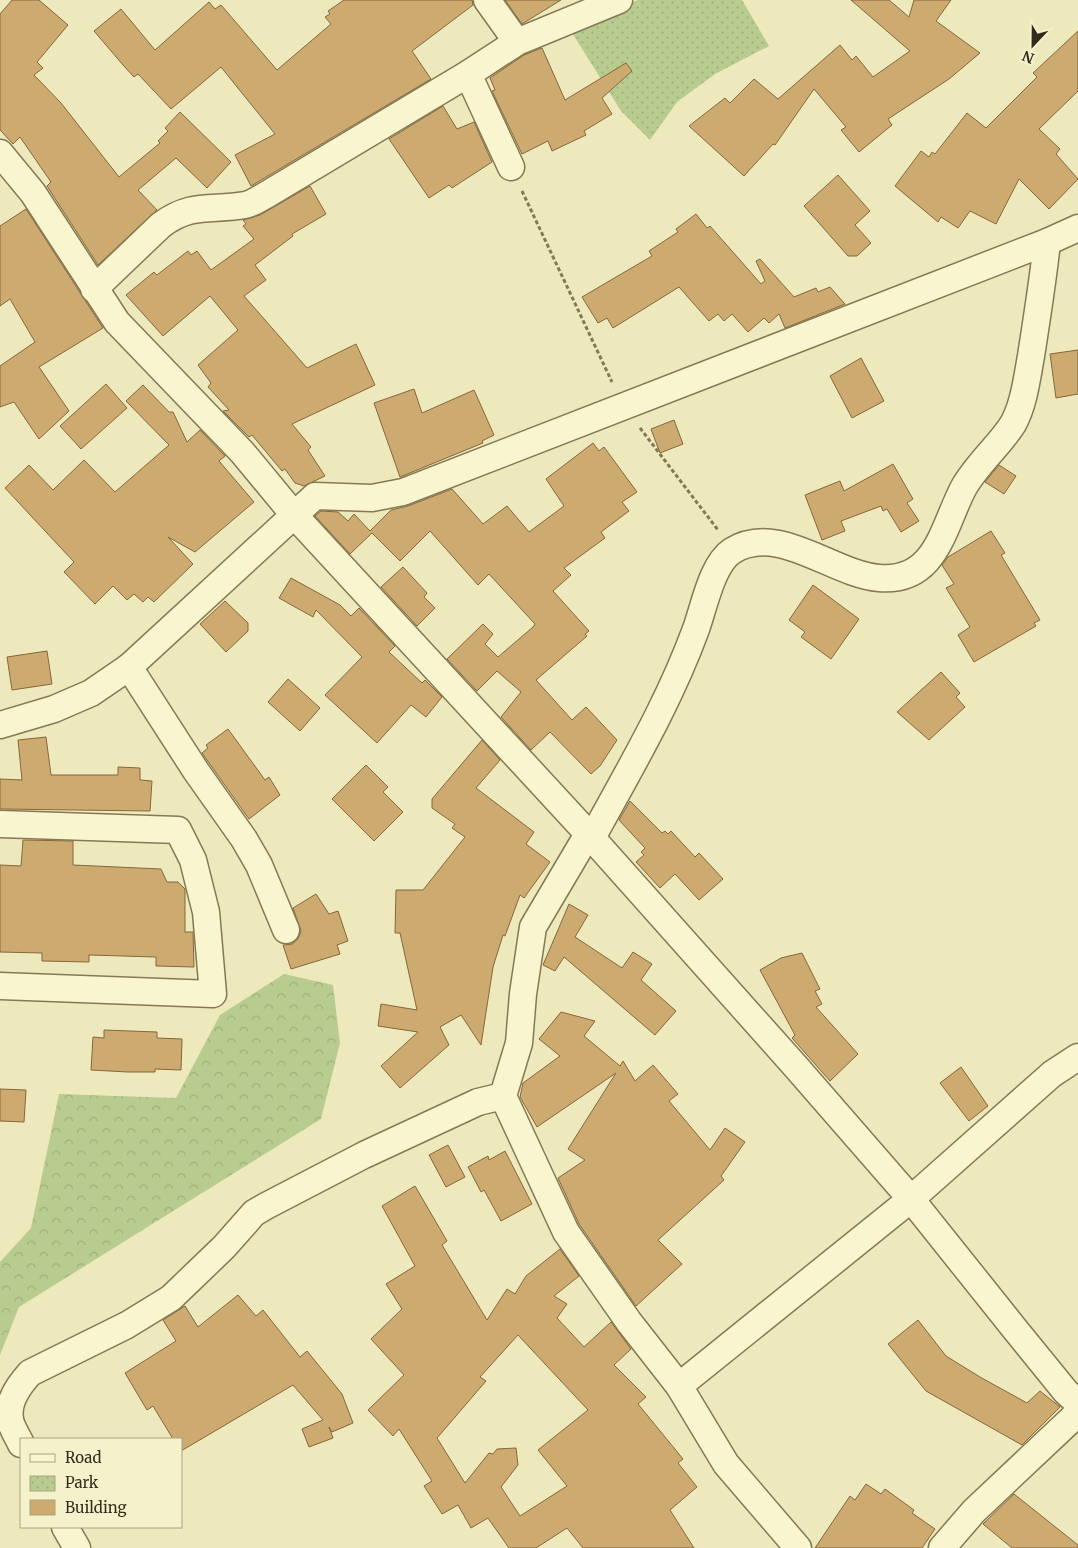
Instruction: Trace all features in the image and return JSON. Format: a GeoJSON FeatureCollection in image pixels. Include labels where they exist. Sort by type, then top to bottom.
{"type":"FeatureCollection","features":[{"type":"Feature","properties":{"kind":"street"},"geometry":{"type":"LineString","coordinates":[[487,0],[517,42]]}},
{"type":"Feature","properties":{"kind":"street"},"geometry":{"type":"LineString","coordinates":[[94,289],[161,225],[173,216],[189,210],[246,205],[266,195],[468,74],[517,42],[619,0]]}},
{"type":"Feature","properties":{"kind":"street"},"geometry":{"type":"LineString","coordinates":[[468,74],[511,167]]}},
{"type":"Feature","properties":{"kind":"street"},"geometry":{"type":"LineString","coordinates":[[0,153],[33,194],[117,322],[242,452],[295,516],[590,836],[912,1199],[1066,1392],[1078,1403]]}},
{"type":"Feature","properties":{"kind":"street"},"geometry":{"type":"LineString","coordinates":[[0,725],[54,709],[91,693],[129,668],[315,496],[372,498],[404,492],[1047,242],[1078,228]]}},
{"type":"Feature","properties":{"kind":"street"},"geometry":{"type":"LineString","coordinates":[[798,1548],[726,1464],[679,1386],[629,1322],[566,1232],[503,1096],[519,1044],[523,994],[533,927],[590,836],[666,702],[682,667],[722,559],[733,550],[746,544],[777,542],[863,575],[879,578],[909,574],[920,569],[933,552],[965,486],[1014,423],[1024,394],[1030,363],[1047,242]]}},
{"type":"Feature","properties":{"kind":"street"},"geometry":{"type":"LineString","coordinates":[[129,668],[196,771],[244,839],[259,865],[286,930]]}},
{"type":"Feature","properties":{"kind":"street"},"geometry":{"type":"LineString","coordinates":[[0,824],[178,830],[193,860],[206,912],[213,994],[0,986]]}},
{"type":"Feature","properties":{"kind":"street"},"geometry":{"type":"LineString","coordinates":[[679,1386],[912,1199],[1052,1074],[1078,1057]]}},
{"type":"Feature","properties":{"kind":"street"},"geometry":{"type":"LineString","coordinates":[[20,1442],[10,1419],[11,1406],[21,1383],[30,1373],[127,1325],[171,1298],[224,1247],[254,1213],[373,1151],[478,1102],[503,1096]]}},
{"type":"Feature","properties":{"kind":"street"},"geometry":{"type":"LineString","coordinates":[[942,1548],[974,1511],[1078,1414]]}},
{"type":"Feature","properties":{"kind":"street"},"geometry":{"type":"LineString","coordinates":[[66,1528],[77,1548]]}},
{"type":"Feature","properties":{"kind":"path"},"geometry":{"type":"LineString","coordinates":[[511,167],[624,407],[733,550]]}},
{"type":"Feature","properties":{"kind":"green space"},"geometry":{"type":"Polygon","coordinates":[[[638,0],[742,0],[769,46],[715,74],[677,102],[650,140],[621,111],[569,28],[638,0]]]}},
{"type":"Feature","properties":{"kind":"green space"},"geometry":{"type":"Polygon","coordinates":[[[284,974],[333,985],[340,1043],[321,1119],[19,1307],[0,1355],[0,1262],[31,1228],[59,1094],[176,1098],[220,1015],[284,974]]]}},
{"type":"Feature","properties":{"kind":"building"},"geometry":{"type":"Polygon","coordinates":[[[12,0],[39,0],[68,25],[37,62],[43,68],[34,75],[61,103],[119,177],[160,143],[158,141],[168,131],[165,128],[180,112],[231,162],[207,188],[176,158],[138,190],[157,210],[98,265],[47,186],[51,182],[20,137],[13,144],[0,130],[0,14],[12,0]]]}},
{"type":"Feature","properties":{"kind":"building"},"geometry":{"type":"Polygon","coordinates":[[[344,0],[472,0],[473,5],[412,51],[431,79],[251,186],[235,155],[275,134],[221,67],[171,109],[138,74],[134,77],[94,31],[121,9],[155,50],[209,2],[215,9],[221,5],[277,70],[331,24],[325,17],[330,14],[328,11],[344,0]]]}},
{"type":"Feature","properties":{"kind":"building"},"geometry":{"type":"Polygon","coordinates":[[[505,0],[561,0],[522,24],[505,0]]]}},
{"type":"Feature","properties":{"kind":"building"},"geometry":{"type":"Polygon","coordinates":[[[851,0],[889,0],[909,17],[914,0],[951,0],[936,21],[980,53],[949,79],[888,119],[892,125],[859,152],[841,130],[846,127],[814,89],[775,145],[773,144],[744,176],[689,126],[725,98],[730,103],[754,79],[778,99],[840,45],[852,60],[856,56],[873,77],[910,51],[851,0]]]}},
{"type":"Feature","properties":{"kind":"building"},"geometry":{"type":"Polygon","coordinates":[[[1078,31],[1078,91],[1039,129],[1060,149],[1056,154],[1078,179],[1049,209],[1019,179],[996,224],[970,211],[958,228],[941,217],[938,222],[895,186],[921,151],[929,157],[932,152],[935,154],[967,113],[986,128],[1037,77],[1033,73],[1078,31]]]}},
{"type":"Feature","properties":{"kind":"building"},"geometry":{"type":"Polygon","coordinates":[[[542,48],[565,100],[626,63],[632,71],[602,98],[612,114],[584,131],[586,135],[552,151],[548,141],[522,154],[492,91],[495,90],[490,78],[524,55],[542,48]]]}},
{"type":"Feature","properties":{"kind":"building"},"geometry":{"type":"Polygon","coordinates":[[[443,106],[457,129],[474,122],[492,162],[452,188],[449,185],[429,198],[389,139],[443,106]]]}},
{"type":"Feature","properties":{"kind":"building"},"geometry":{"type":"Polygon","coordinates":[[[838,175],[870,211],[855,225],[871,243],[857,256],[848,256],[804,206],[838,175]]]}},
{"type":"Feature","properties":{"kind":"building"},"geometry":{"type":"Polygon","coordinates":[[[310,186],[326,214],[292,234],[293,236],[255,265],[266,280],[244,296],[307,368],[356,344],[375,385],[292,424],[311,447],[308,450],[325,476],[304,486],[295,483],[285,469],[282,471],[252,435],[249,437],[223,411],[229,410],[208,387],[211,383],[198,365],[238,330],[210,296],[163,336],[126,295],[154,272],[157,275],[188,251],[191,255],[197,251],[211,270],[254,239],[243,226],[246,224],[243,220],[260,215],[310,186]]]}},
{"type":"Feature","properties":{"kind":"building"},"geometry":{"type":"Polygon","coordinates":[[[26,209],[103,328],[39,367],[69,411],[39,439],[14,402],[0,407],[0,366],[35,342],[10,299],[0,306],[0,226],[26,209]]]}},
{"type":"Feature","properties":{"kind":"building"},"geometry":{"type":"Polygon","coordinates":[[[696,214],[707,228],[710,226],[761,284],[765,281],[756,261],[760,259],[794,297],[816,288],[818,292],[830,287],[845,304],[785,328],[779,314],[769,323],[764,318],[748,332],[732,314],[724,321],[718,314],[709,321],[679,287],[613,328],[607,318],[598,323],[582,297],[652,256],[649,251],[678,232],[676,229],[696,214]]]}},
{"type":"Feature","properties":{"kind":"building"},"geometry":{"type":"Polygon","coordinates":[[[1078,350],[1078,394],[1056,398],[1050,354],[1078,350]]]}},
{"type":"Feature","properties":{"kind":"building"},"geometry":{"type":"Polygon","coordinates":[[[861,358],[884,401],[852,418],[830,376],[861,358]]]}},
{"type":"Feature","properties":{"kind":"building"},"geometry":{"type":"Polygon","coordinates":[[[106,384],[127,408],[81,449],[60,426],[106,384]]]}},
{"type":"Feature","properties":{"kind":"building"},"geometry":{"type":"Polygon","coordinates":[[[143,385],[169,412],[173,412],[187,442],[200,430],[225,456],[219,461],[254,502],[195,552],[168,537],[193,564],[154,602],[148,597],[143,602],[134,594],[127,600],[113,586],[95,604],[64,572],[74,562],[5,488],[29,465],[53,490],[84,460],[115,492],[169,445],[126,401],[143,385]]]}},
{"type":"Feature","properties":{"kind":"building"},"geometry":{"type":"Polygon","coordinates":[[[414,389],[422,413],[474,390],[494,435],[482,441],[483,443],[400,477],[374,403],[414,389]]]}},
{"type":"Feature","properties":{"kind":"building"},"geometry":{"type":"Polygon","coordinates":[[[674,420],[683,444],[660,453],[651,429],[674,420]]]}},
{"type":"Feature","properties":{"kind":"building"},"geometry":{"type":"Polygon","coordinates":[[[593,443],[599,451],[604,447],[637,492],[622,502],[629,511],[601,532],[605,538],[564,568],[571,575],[553,591],[589,631],[585,634],[587,636],[536,680],[572,720],[586,707],[617,740],[600,766],[591,774],[550,732],[531,750],[501,717],[521,692],[497,671],[477,691],[447,659],[483,624],[493,634],[485,644],[498,657],[535,624],[489,574],[478,585],[430,531],[400,561],[372,533],[350,554],[315,516],[321,511],[338,512],[348,521],[354,514],[370,531],[391,510],[408,506],[452,489],[483,524],[507,506],[529,532],[564,506],[546,479],[593,443]]]}},
{"type":"Feature","properties":{"kind":"building"},"geometry":{"type":"Polygon","coordinates":[[[893,464],[913,499],[907,503],[919,521],[901,532],[887,509],[883,511],[881,506],[841,521],[845,531],[822,540],[805,495],[840,481],[844,491],[893,464]]]}},
{"type":"Feature","properties":{"kind":"building"},"geometry":{"type":"Polygon","coordinates":[[[999,465],[1016,476],[1004,494],[985,482],[999,465]]]}},
{"type":"Feature","properties":{"kind":"building"},"geometry":{"type":"Polygon","coordinates":[[[991,531],[1005,553],[1001,555],[1040,620],[1034,623],[1036,626],[974,662],[958,635],[970,627],[946,588],[954,584],[942,565],[948,557],[991,531]]]}},
{"type":"Feature","properties":{"kind":"building"},"geometry":{"type":"Polygon","coordinates":[[[403,567],[427,593],[424,597],[435,608],[417,626],[381,587],[403,567]]]}},
{"type":"Feature","properties":{"kind":"building"},"geometry":{"type":"Polygon","coordinates":[[[291,578],[340,605],[351,616],[359,608],[395,646],[389,652],[422,683],[425,680],[442,697],[426,717],[411,705],[377,743],[325,695],[362,657],[316,610],[313,617],[279,598],[291,578]]]}},
{"type":"Feature","properties":{"kind":"building"},"geometry":{"type":"Polygon","coordinates":[[[813,585],[859,619],[831,659],[801,637],[805,632],[789,620],[813,585]]]}},
{"type":"Feature","properties":{"kind":"building"},"geometry":{"type":"Polygon","coordinates":[[[225,601],[248,623],[248,631],[226,652],[200,624],[225,601]]]}},
{"type":"Feature","properties":{"kind":"building"},"geometry":{"type":"Polygon","coordinates":[[[47,651],[52,684],[12,690],[7,657],[47,651]]]}},
{"type":"Feature","properties":{"kind":"building"},"geometry":{"type":"Polygon","coordinates":[[[941,672],[960,693],[956,697],[965,707],[929,740],[897,712],[941,672]]]}},
{"type":"Feature","properties":{"kind":"building"},"geometry":{"type":"Polygon","coordinates":[[[288,679],[320,708],[300,731],[268,702],[288,679]]]}},
{"type":"Feature","properties":{"kind":"building"},"geometry":{"type":"Polygon","coordinates":[[[228,729],[265,780],[269,777],[280,795],[249,819],[202,753],[208,748],[206,745],[228,729]]]}},
{"type":"Feature","properties":{"kind":"building"},"geometry":{"type":"Polygon","coordinates":[[[46,737],[51,775],[118,775],[118,767],[140,768],[140,780],[152,781],[150,811],[0,809],[0,779],[22,780],[18,740],[46,737]]]}},
{"type":"Feature","properties":{"kind":"building"},"geometry":{"type":"Polygon","coordinates":[[[482,740],[500,760],[476,788],[534,832],[526,844],[550,862],[524,898],[520,895],[505,936],[503,935],[493,967],[481,1045],[461,1015],[440,1027],[449,1045],[400,1088],[381,1066],[418,1032],[378,1026],[381,1004],[417,1010],[400,933],[395,933],[396,890],[423,890],[465,837],[452,828],[455,824],[432,808],[432,799],[482,740]]]}},
{"type":"Feature","properties":{"kind":"building"},"geometry":{"type":"Polygon","coordinates":[[[366,765],[388,787],[383,792],[403,812],[374,841],[332,799],[366,765]]]}},
{"type":"Feature","properties":{"kind":"building"},"geometry":{"type":"Polygon","coordinates":[[[630,801],[662,833],[665,831],[668,834],[671,831],[695,857],[699,853],[723,879],[699,900],[675,874],[660,888],[636,862],[644,855],[641,852],[645,848],[619,820],[630,801]]]}},
{"type":"Feature","properties":{"kind":"building"},"geometry":{"type":"Polygon","coordinates":[[[23,840],[73,841],[73,865],[161,869],[167,882],[178,882],[185,889],[185,932],[193,932],[194,967],[156,966],[156,957],[89,955],[89,962],[42,961],[42,953],[0,952],[0,865],[21,866],[23,840]]]}},
{"type":"Feature","properties":{"kind":"building"},"geometry":{"type":"Polygon","coordinates":[[[316,894],[329,914],[338,911],[348,941],[337,945],[340,954],[291,969],[283,945],[292,944],[298,939],[301,931],[293,908],[316,894]]]}},
{"type":"Feature","properties":{"kind":"building"},"geometry":{"type":"Polygon","coordinates":[[[569,904],[588,915],[575,937],[622,968],[633,952],[652,964],[641,980],[676,1011],[655,1035],[564,957],[555,971],[543,965],[569,904]]]}},
{"type":"Feature","properties":{"kind":"building"},"geometry":{"type":"Polygon","coordinates":[[[802,953],[820,989],[815,991],[822,1004],[816,1007],[858,1054],[830,1081],[792,1038],[795,1035],[760,970],[781,958],[802,953]]]}},
{"type":"Feature","properties":{"kind":"building"},"geometry":{"type":"Polygon","coordinates":[[[561,1012],[595,1021],[584,1036],[620,1066],[623,1061],[635,1081],[653,1065],[678,1094],[669,1101],[710,1150],[725,1128],[745,1142],[721,1176],[724,1180],[658,1240],[682,1264],[636,1306],[579,1224],[558,1178],[585,1160],[568,1149],[616,1073],[537,1127],[520,1097],[523,1083],[560,1056],[539,1039],[561,1012]]]}},
{"type":"Feature","properties":{"kind":"building"},"geometry":{"type":"Polygon","coordinates":[[[104,1030],[157,1032],[157,1038],[182,1039],[181,1070],[155,1069],[155,1072],[128,1072],[91,1070],[93,1037],[104,1038],[104,1030]]]}},
{"type":"Feature","properties":{"kind":"building"},"geometry":{"type":"Polygon","coordinates":[[[961,1067],[988,1106],[969,1121],[940,1083],[961,1067]]]}},
{"type":"Feature","properties":{"kind":"building"},"geometry":{"type":"Polygon","coordinates":[[[0,1089],[26,1090],[24,1122],[0,1121],[0,1089]]]}},
{"type":"Feature","properties":{"kind":"building"},"geometry":{"type":"Polygon","coordinates":[[[448,1145],[465,1177],[446,1187],[429,1155],[448,1145]]]}},
{"type":"Feature","properties":{"kind":"building"},"geometry":{"type":"Polygon","coordinates":[[[505,1151],[532,1204],[501,1221],[484,1190],[481,1192],[468,1167],[488,1156],[489,1160],[505,1151]]]}},
{"type":"Feature","properties":{"kind":"building"},"geometry":{"type":"Polygon","coordinates":[[[415,1186],[447,1241],[442,1245],[487,1320],[507,1289],[515,1294],[526,1276],[560,1249],[579,1276],[554,1296],[567,1304],[557,1318],[584,1347],[611,1322],[631,1349],[614,1365],[646,1397],[638,1404],[683,1459],[678,1463],[697,1487],[670,1510],[694,1548],[583,1548],[567,1528],[536,1548],[509,1548],[488,1518],[471,1528],[458,1505],[442,1514],[424,1486],[432,1481],[399,1429],[393,1436],[368,1410],[404,1375],[371,1339],[402,1309],[386,1284],[415,1266],[382,1206],[415,1186]],[[518,1335],[480,1377],[486,1381],[437,1438],[465,1483],[489,1453],[493,1454],[497,1449],[516,1448],[518,1465],[501,1487],[520,1516],[567,1486],[538,1450],[588,1410],[518,1335]]]}},
{"type":"Feature","properties":{"kind":"building"},"geometry":{"type":"Polygon","coordinates":[[[238,1295],[256,1316],[263,1310],[300,1357],[307,1351],[342,1394],[353,1423],[332,1432],[329,1427],[333,1438],[309,1447],[302,1429],[323,1420],[293,1385],[182,1450],[182,1438],[172,1438],[153,1406],[147,1410],[125,1373],[176,1341],[163,1320],[185,1306],[198,1327],[238,1295]]]}},
{"type":"Feature","properties":{"kind":"building"},"geometry":{"type":"Polygon","coordinates":[[[918,1320],[946,1356],[980,1377],[1027,1403],[1040,1391],[1060,1407],[1022,1445],[926,1391],[888,1344],[918,1320]]]}},
{"type":"Feature","properties":{"kind":"building"},"geometry":{"type":"Polygon","coordinates":[[[866,1484],[881,1494],[885,1489],[914,1510],[912,1513],[935,1529],[922,1548],[815,1548],[850,1496],[855,1500],[866,1484]]]}},
{"type":"Feature","properties":{"kind":"building"},"geometry":{"type":"Polygon","coordinates":[[[1014,1494],[1078,1545],[1078,1548],[1012,1548],[983,1524],[1014,1494]]]}}]}
